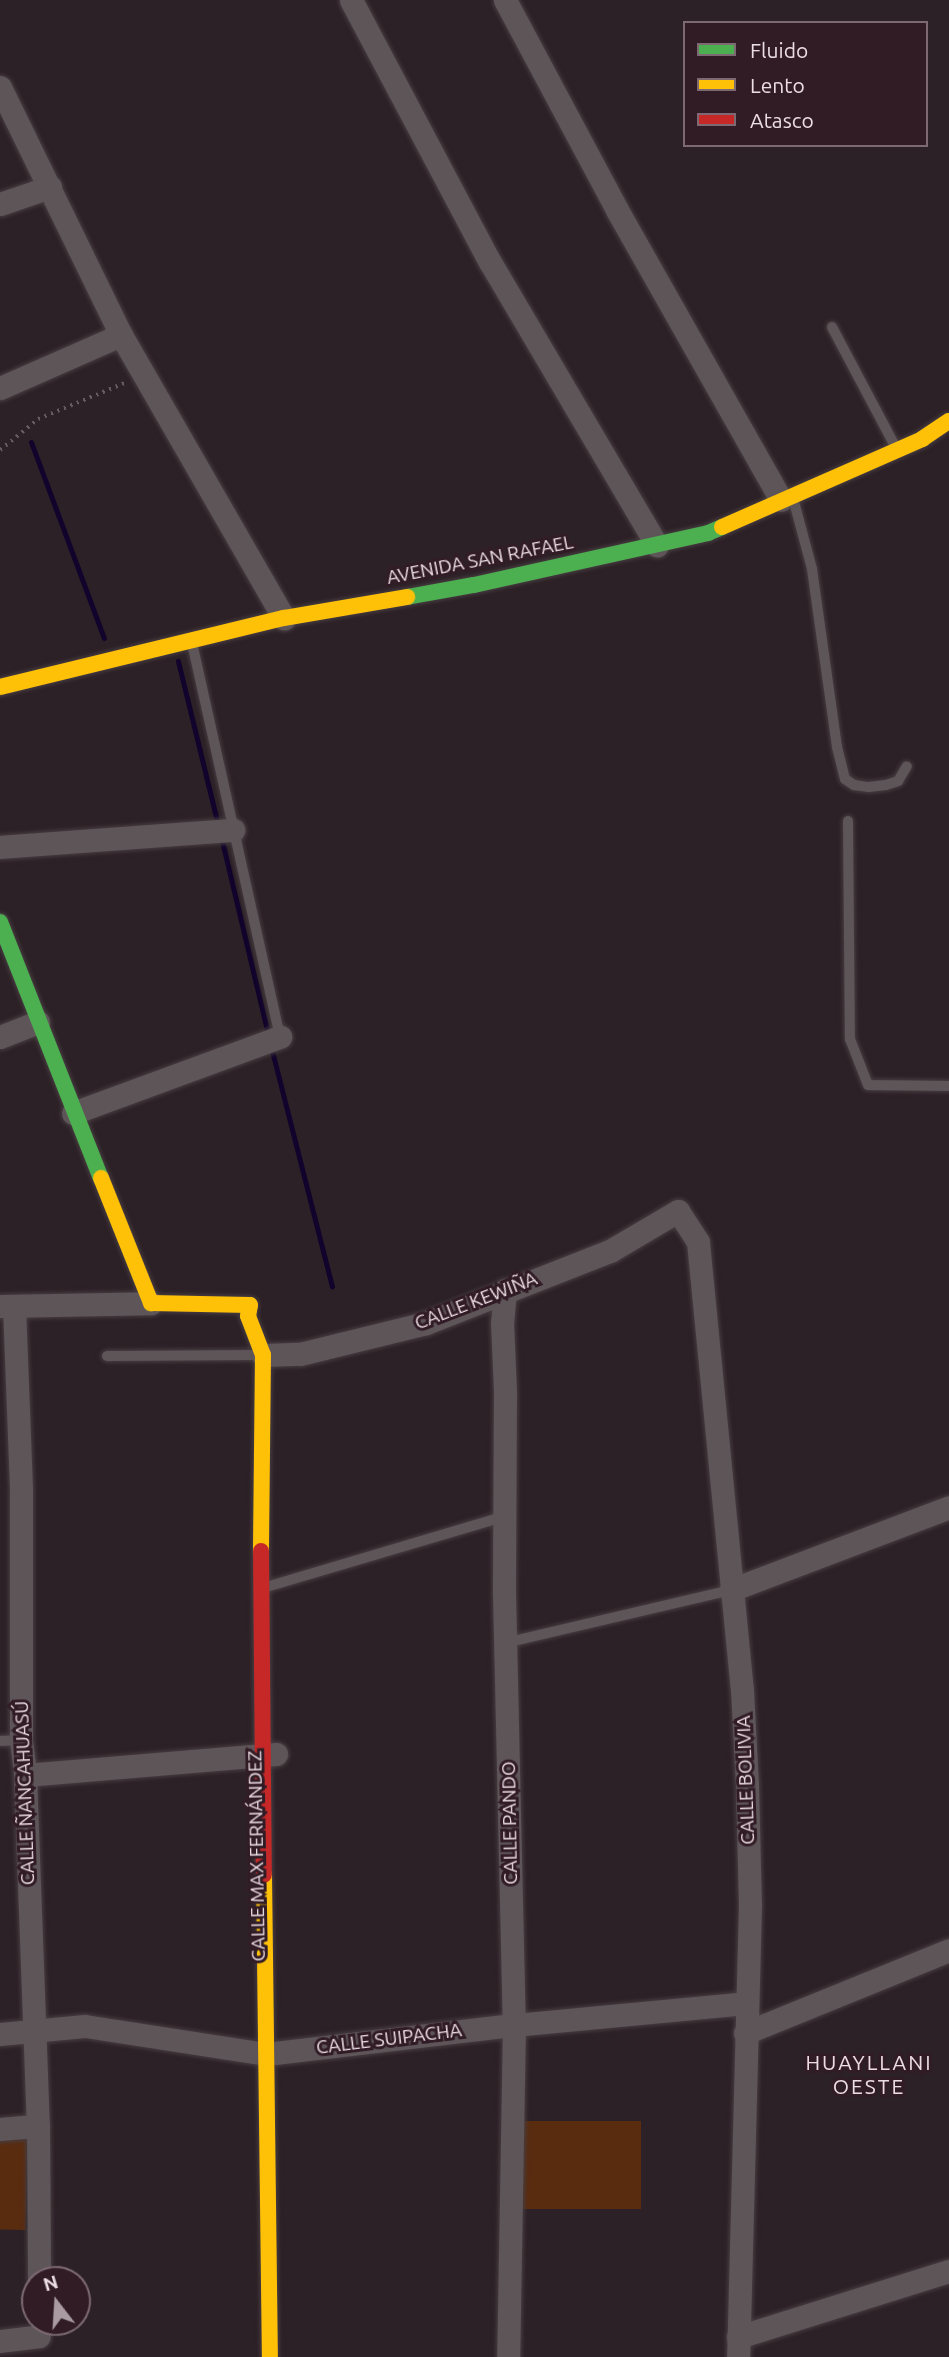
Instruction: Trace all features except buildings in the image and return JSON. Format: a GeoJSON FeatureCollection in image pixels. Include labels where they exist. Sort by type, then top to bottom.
{"type":"FeatureCollection","features":[{"type":"Feature","properties":{"kind":"street"},"geometry":{"type":"LineString","coordinates":[[351,0],[490,262],[657,546]]}},
{"type":"Feature","properties":{"kind":"street"},"geometry":{"type":"LineString","coordinates":[[505,0],[617,210],[786,497]]}},
{"type":"Feature","properties":{"kind":"street"},"geometry":{"type":"LineString","coordinates":[[0,87],[121,335],[284,618]]}},
{"type":"Feature","properties":{"kind":"street"},"geometry":{"type":"LineString","coordinates":[[0,204],[50,187]]}},
{"type":"Feature","properties":{"kind":"street"},"geometry":{"type":"LineString","coordinates":[[0,387],[121,335]]}},
{"type":"Feature","properties":{"kind":"street","name":"AVENIDA SAN RAFAEL"},"geometry":{"type":"LineString","coordinates":[[0,687],[284,618],[474,585],[708,533],[922,439],[949,421]]}},
{"type":"Feature","properties":{"kind":"street"},"geometry":{"type":"LineString","coordinates":[[0,847],[233,830]]}},
{"type":"Feature","properties":{"kind":"street"},"geometry":{"type":"LineString","coordinates":[[0,922],[73,1113],[151,1303]]}},
{"type":"Feature","properties":{"kind":"street"},"geometry":{"type":"LineString","coordinates":[[0,1037],[38,1022]]}},
{"type":"Feature","properties":{"kind":"street"},"geometry":{"type":"LineString","coordinates":[[73,1113],[281,1037]]}},
{"type":"Feature","properties":{"kind":"street","name":"CALLE KEWIÑA"},"geometry":{"type":"LineString","coordinates":[[270,1355],[300,1354],[426,1323],[610,1251],[678,1211]]}},
{"type":"Feature","properties":{"kind":"street","name":"CALLE BOLIVIA"},"geometry":{"type":"LineString","coordinates":[[678,1211],[698,1242],[742,1690],[747,1784],[750,1905],[738,2347]]}},
{"type":"Feature","properties":{"kind":"street","name":"CALLE PANDO"},"geometry":{"type":"LineString","coordinates":[[505,1290],[502,1322],[505,1643],[514,2025],[508,2357]]}},
{"type":"Feature","properties":{"kind":"street"},"geometry":{"type":"LineString","coordinates":[[7,1306],[151,1303],[250,1305],[248,1316],[270,1355],[278,1543]]}},
{"type":"Feature","properties":{"kind":"street","name":"CALLE ÑANCAHUASÚ"},"geometry":{"type":"LineString","coordinates":[[7,1306],[21,1487],[10,1605],[10,1740],[25,1774],[38,2126],[39,2266]]}},
{"type":"Feature","properties":{"kind":"street","name":"CALLE MAX FERNÁNDEZ"},"geometry":{"type":"LineString","coordinates":[[270,1355],[261,1588],[269,1754],[273,2053],[284,2357]]}},
{"type":"Feature","properties":{"kind":"street"},"geometry":{"type":"LineString","coordinates":[[731,1590],[949,1507]]}},
{"type":"Feature","properties":{"kind":"street","name":"CALLE MAX FERNÁNDEZ"},"geometry":{"type":"LineString","coordinates":[[269,1754],[278,1577]]}},
{"type":"Feature","properties":{"kind":"street"},"geometry":{"type":"LineString","coordinates":[[25,1774],[269,1754]]}},
{"type":"Feature","properties":{"kind":"street"},"geometry":{"type":"LineString","coordinates":[[745,2033],[949,1950]]}},
{"type":"Feature","properties":{"kind":"street","name":"CALLE SUIPACHA"},"geometry":{"type":"LineString","coordinates":[[0,2034],[85,2026],[273,2053],[514,2025],[746,2003]]}},
{"type":"Feature","properties":{"kind":"street","name":"CALLE MAX FERNÁNDEZ"},"geometry":{"type":"LineString","coordinates":[[270,2357],[273,2053]]}},
{"type":"Feature","properties":{"kind":"street"},"geometry":{"type":"LineString","coordinates":[[0,2129],[38,2126]]}},
{"type":"Feature","properties":{"kind":"street"},"geometry":{"type":"LineString","coordinates":[[738,2347],[949,2271]]}},
{"type":"Feature","properties":{"kind":"street"},"geometry":{"type":"LineString","coordinates":[[0,2341],[39,2339]]}},
{"type":"Feature","properties":{"kind":"lane"},"geometry":{"type":"LineString","coordinates":[[832,327],[897,450]]}},
{"type":"Feature","properties":{"kind":"lane"},"geometry":{"type":"LineString","coordinates":[[786,497],[812,569],[837,747],[845,779],[854,785],[886,785],[898,780],[907,766]]}},
{"type":"Feature","properties":{"kind":"lane"},"geometry":{"type":"LineString","coordinates":[[191,640],[281,1037]]}},
{"type":"Feature","properties":{"kind":"lane"},"geometry":{"type":"LineString","coordinates":[[848,821],[850,1038],[868,1086],[949,1086]]}},
{"type":"Feature","properties":{"kind":"lane"},"geometry":{"type":"LineString","coordinates":[[107,1356],[270,1355]]}},
{"type":"Feature","properties":{"kind":"lane"},"geometry":{"type":"LineString","coordinates":[[261,1588],[278,1577],[505,1516]]}},
{"type":"Feature","properties":{"kind":"lane"},"geometry":{"type":"LineString","coordinates":[[505,1643],[731,1590]]}},
{"type":"Feature","properties":{"kind":"path"},"geometry":{"type":"LineString","coordinates":[[0,450],[38,419],[144,375]]}},
{"type":"Feature","properties":{"kind":"shaded area"},"geometry":{"type":"Polygon","coordinates":[[[518,2121],[641,2121],[641,2209],[518,2209],[518,2121]]]}},
{"type":"Feature","properties":{"kind":"shaded area"},"geometry":{"type":"Polygon","coordinates":[[[0,2139],[27,2139],[25,2230],[0,2230],[0,2139]]]}},
{"type":"Feature","properties":{"kind":"waterway"},"geometry":{"type":"LineString","coordinates":[[31,442],[104,638]]}},
{"type":"Feature","properties":{"kind":"waterway"},"geometry":{"type":"LineString","coordinates":[[178,661],[217,821]]}},
{"type":"Feature","properties":{"kind":"waterway"},"geometry":{"type":"LineString","coordinates":[[222,841],[267,1030]]}},
{"type":"Feature","properties":{"kind":"waterway"},"geometry":{"type":"LineString","coordinates":[[272,1051],[332,1286]]}},
{"type":"Feature","properties":{"kind":"traffic: fast"},"geometry":{"type":"LineString","coordinates":[[407,597],[474,585],[708,533],[722,527]]}},
{"type":"Feature","properties":{"kind":"traffic: fast"},"geometry":{"type":"LineString","coordinates":[[0,922],[101,1178]]}},
{"type":"Feature","properties":{"kind":"traffic: slow"},"geometry":{"type":"LineString","coordinates":[[722,527],[922,439],[949,421]]}},
{"type":"Feature","properties":{"kind":"traffic: slow"},"geometry":{"type":"LineString","coordinates":[[0,687],[284,618],[407,597]]}},
{"type":"Feature","properties":{"kind":"traffic: slow"},"geometry":{"type":"LineString","coordinates":[[101,1178],[151,1303],[250,1305],[248,1316],[263,1355],[261,1551]]}},
{"type":"Feature","properties":{"kind":"traffic: slow"},"geometry":{"type":"LineString","coordinates":[[264,1875],[270,2357]]}},
{"type":"Feature","properties":{"kind":"traffic: jam"},"geometry":{"type":"LineString","coordinates":[[261,1551],[264,1875]]}},
{"type":"Feature","properties":{"kind":"district","name":"HUAYLLANI OESTE"},"geometry":{"type":"Point","coordinates":[869,2074]}}]}
